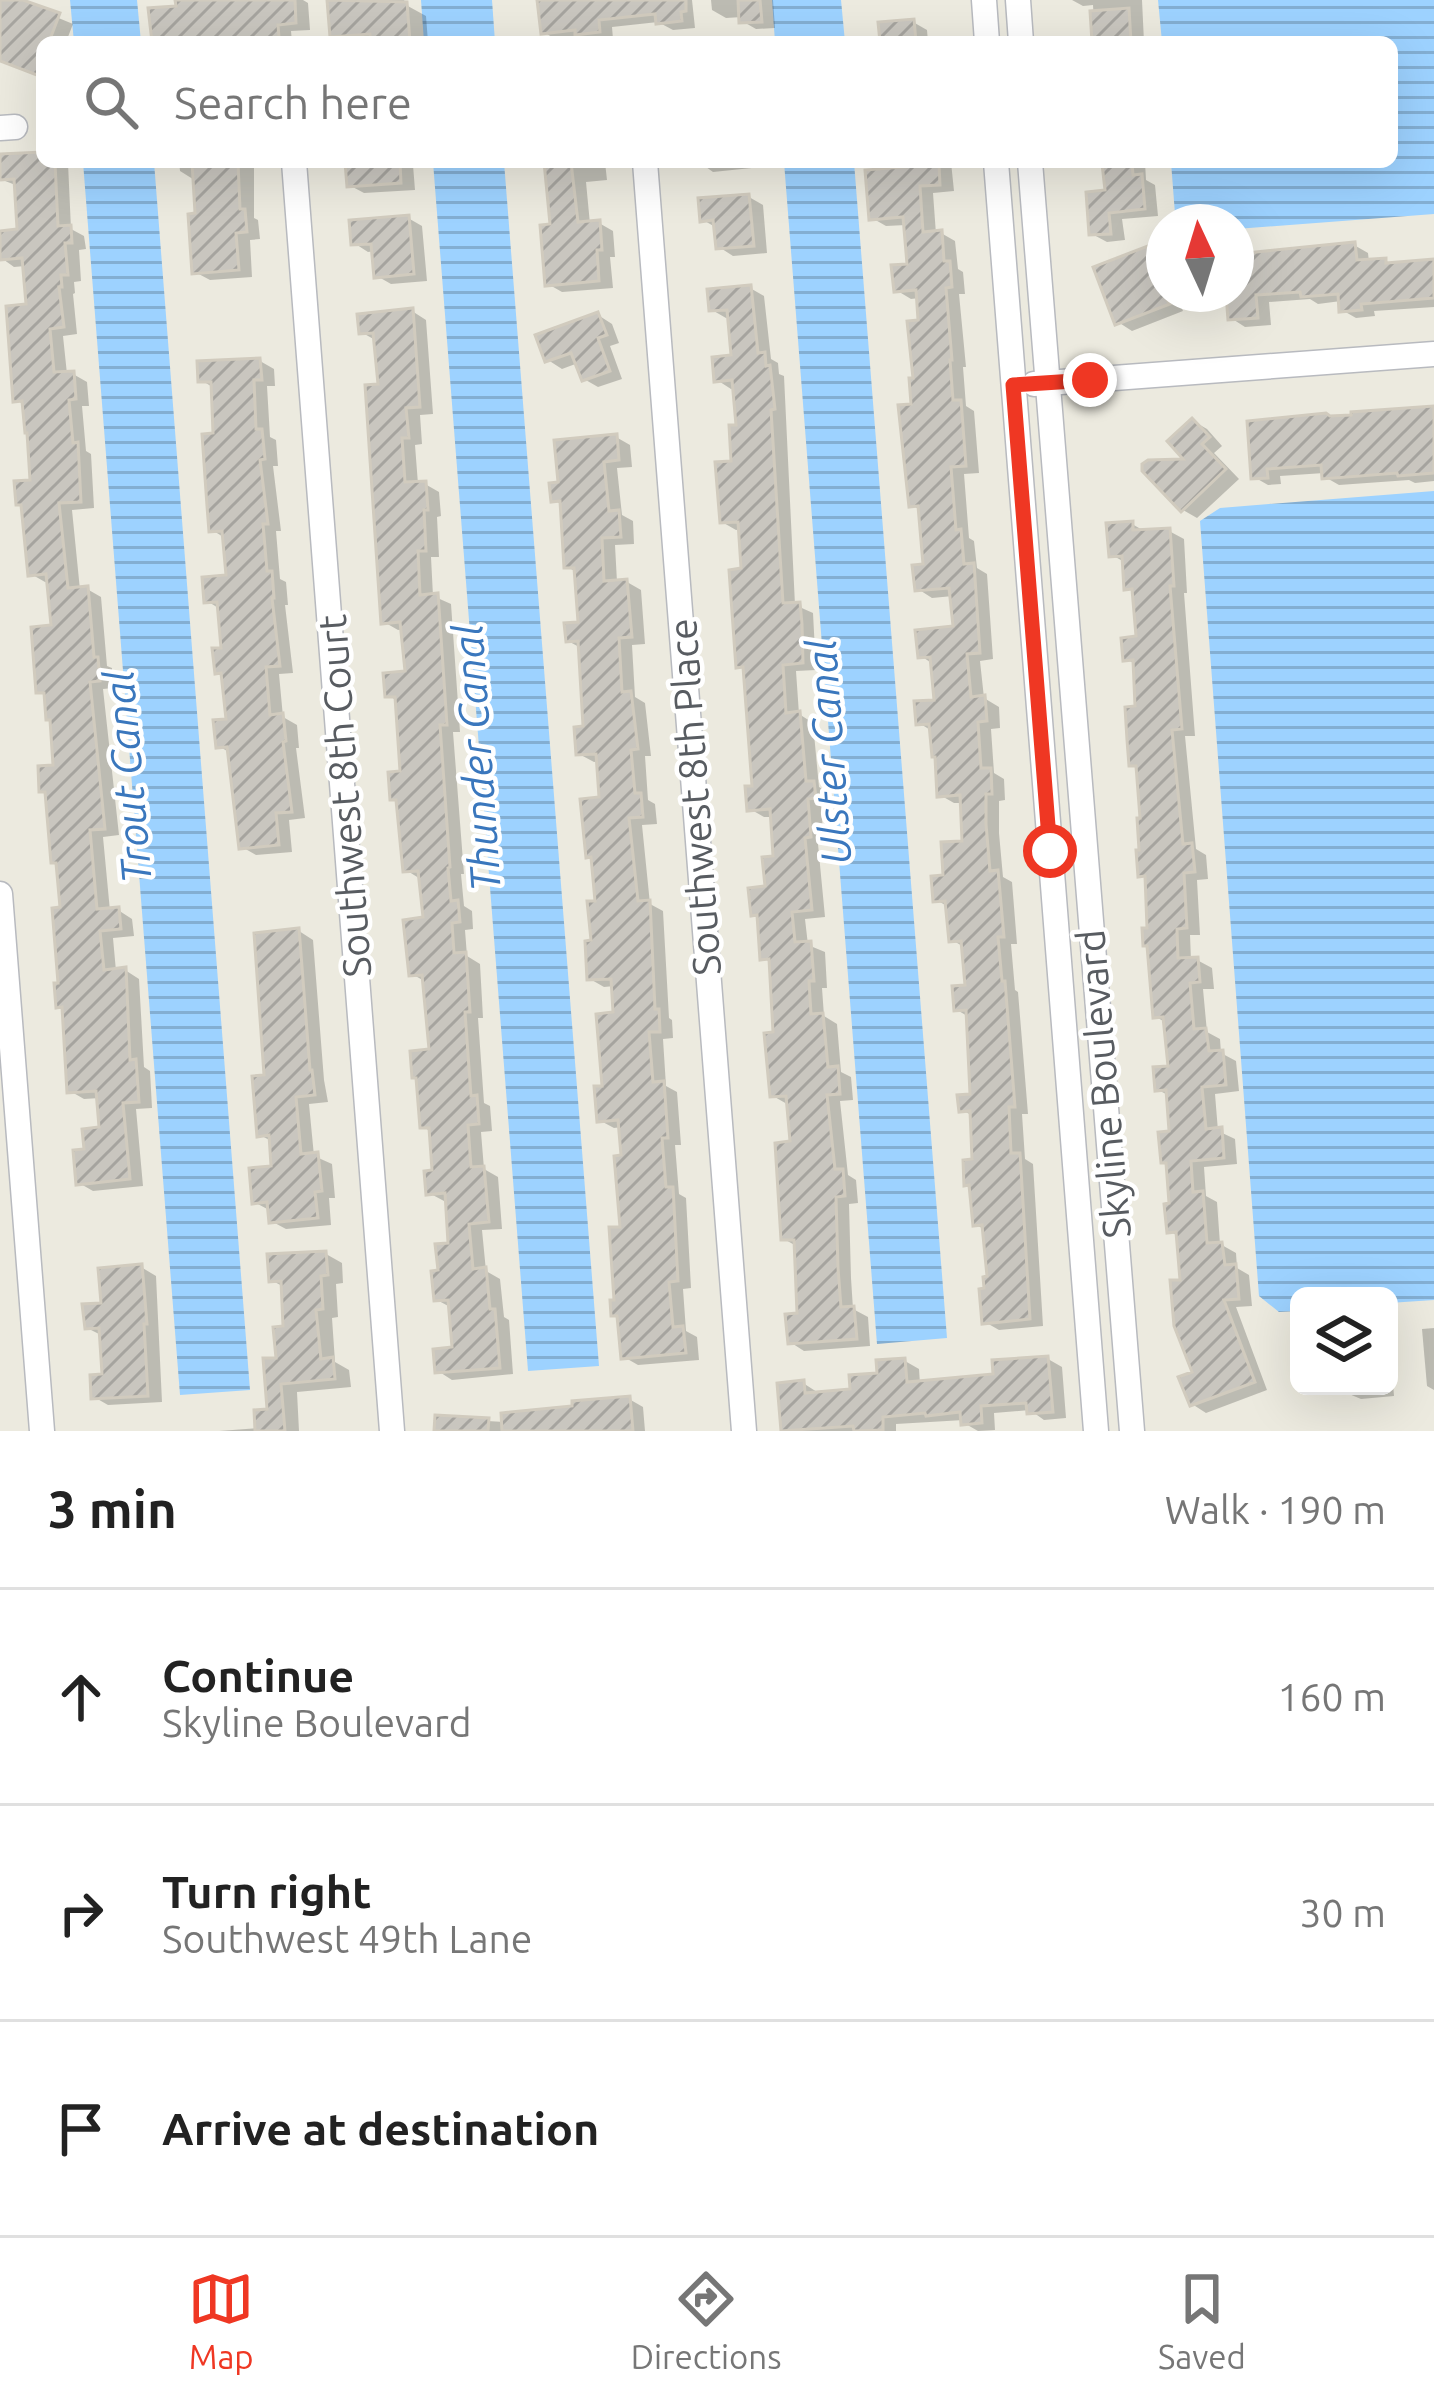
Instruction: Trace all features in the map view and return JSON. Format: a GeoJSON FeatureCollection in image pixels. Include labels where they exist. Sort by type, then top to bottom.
{"type":"FeatureCollection","features":[{"type":"Feature","properties":{"kind":"street"},"geometry":{"type":"LineString","coordinates":[[984,0],[987,36]]}},
{"type":"Feature","properties":{"kind":"street"},"geometry":{"type":"LineString","coordinates":[[1018,0],[1021,36]]}},
{"type":"Feature","properties":{"kind":"street","name":"Southwest 8th Court"},"geometry":{"type":"LineString","coordinates":[[294,168],[392,1431]]}},
{"type":"Feature","properties":{"kind":"street","name":"Southwest 8th Place"},"geometry":{"type":"LineString","coordinates":[[645,168],[744,1431]]}},
{"type":"Feature","properties":{"kind":"street","name":"Skyline Boulevard"},"geometry":{"type":"LineString","coordinates":[[996,168],[1096,1431]]}},
{"type":"Feature","properties":{"kind":"street","name":"Skyline Boulevard"},"geometry":{"type":"LineString","coordinates":[[1030,168],[1132,1431]]}},
{"type":"Feature","properties":{"kind":"street"},"geometry":{"type":"LineString","coordinates":[[1013,385],[1434,354]]}},
{"type":"Feature","properties":{"kind":"street"},"geometry":{"type":"LineString","coordinates":[[0,894],[42,1431]]}},
{"type":"Feature","properties":{"kind":"water"},"geometry":{"type":"Polygon","coordinates":[[[70,0],[137,0],[140,36],[73,36],[70,0]]]}},
{"type":"Feature","properties":{"kind":"water"},"geometry":{"type":"Polygon","coordinates":[[[421,0],[492,0],[495,36],[424,36],[421,0]]]}},
{"type":"Feature","properties":{"kind":"water"},"geometry":{"type":"Polygon","coordinates":[[[772,0],[841,0],[844,36],[775,36],[772,0]]]}},
{"type":"Feature","properties":{"kind":"water"},"geometry":{"type":"Polygon","coordinates":[[[1158,0],[1434,0],[1434,214],[1254,228],[1254,204],[1174,204],[1171,168],[1398,168],[1398,36],[1161,36],[1158,0]]]}},
{"type":"Feature","properties":{"kind":"water"},"geometry":{"type":"Polygon","coordinates":[[[83,168],[154,168],[250,1390],[180,1395],[83,168]]]}},
{"type":"Feature","properties":{"kind":"water"},"geometry":{"type":"Polygon","coordinates":[[[433,168],[504,168],[599,1366],[528,1371],[433,168]]]}},
{"type":"Feature","properties":{"kind":"water"},"geometry":{"type":"Polygon","coordinates":[[[784,168],[854,168],[947,1338],[877,1344],[784,168]]]}},
{"type":"Feature","properties":{"kind":"water"},"geometry":{"type":"Polygon","coordinates":[[[1434,491],[1434,1300],[1398,1302],[1398,1287],[1290,1287],[1290,1311],[1279,1312],[1259,1296],[1200,521],[1220,508],[1434,491]]]}},
{"type":"Feature","properties":{"kind":"building"},"geometry":{"type":"Polygon","coordinates":[[[0,0],[23,0],[60,13],[51,36],[36,36],[36,75],[0,61],[0,0]]]}},
{"type":"Feature","properties":{"kind":"building"},"geometry":{"type":"Polygon","coordinates":[[[175,0],[295,0],[296,23],[278,25],[279,36],[151,36],[148,8],[176,6],[175,0]]]}},
{"type":"Feature","properties":{"kind":"building"},"geometry":{"type":"Polygon","coordinates":[[[327,0],[407,2],[410,36],[330,36],[327,0]]]}},
{"type":"Feature","properties":{"kind":"building"},"geometry":{"type":"Polygon","coordinates":[[[537,0],[686,0],[686,11],[681,12],[682,21],[656,24],[655,14],[599,20],[600,32],[541,34],[537,0]]]}},
{"type":"Feature","properties":{"kind":"building"},"geometry":{"type":"Polygon","coordinates":[[[738,0],[760,0],[762,22],[739,23],[738,0]]]}},
{"type":"Feature","properties":{"kind":"building"},"geometry":{"type":"Polygon","coordinates":[[[1129,8],[1131,36],[1092,36],[1090,11],[1129,8]]]}},
{"type":"Feature","properties":{"kind":"building"},"geometry":{"type":"Polygon","coordinates":[[[914,19],[915,36],[879,36],[878,22],[914,19]]]}},
{"type":"Feature","properties":{"kind":"building"},"geometry":{"type":"Polygon","coordinates":[[[36,152],[36,168],[55,168],[58,226],[71,225],[72,243],[65,243],[68,275],[61,275],[59,287],[64,327],[50,329],[54,372],[74,371],[76,399],[69,400],[73,443],[78,442],[81,502],[59,503],[68,588],[88,586],[94,657],[98,657],[100,681],[90,682],[105,829],[90,830],[97,909],[119,907],[121,929],[100,931],[104,970],[126,967],[130,1060],[136,1059],[139,1102],[123,1103],[130,1179],[76,1185],[73,1150],[84,1149],[82,1129],[99,1127],[96,1091],[67,1093],[62,1007],[56,1008],[52,908],[60,907],[38,766],[53,765],[44,693],[36,693],[31,627],[51,625],[46,574],[28,576],[21,505],[16,505],[14,481],[30,480],[22,401],[13,402],[6,306],[26,304],[22,258],[0,260],[0,231],[17,229],[14,179],[0,180],[0,154],[36,152]]]}},
{"type":"Feature","properties":{"kind":"building"},"geometry":{"type":"Polygon","coordinates":[[[192,168],[238,168],[240,209],[245,209],[247,232],[236,233],[239,270],[192,274],[188,214],[195,213],[192,168]]]}},
{"type":"Feature","properties":{"kind":"building"},"geometry":{"type":"Polygon","coordinates":[[[345,168],[400,168],[401,183],[347,187],[345,168]]]}},
{"type":"Feature","properties":{"kind":"building"},"geometry":{"type":"Polygon","coordinates":[[[545,168],[572,168],[578,222],[600,220],[599,281],[545,286],[540,225],[550,224],[545,168]]]}},
{"type":"Feature","properties":{"kind":"building"},"geometry":{"type":"Polygon","coordinates":[[[939,168],[940,185],[920,186],[923,232],[942,230],[944,261],[950,261],[952,287],[946,288],[953,400],[961,400],[966,466],[951,467],[964,564],[974,563],[980,653],[967,654],[971,697],[985,695],[987,721],[978,722],[981,768],[991,768],[986,824],[990,871],[998,870],[1004,937],[998,937],[1015,1107],[1009,1107],[1011,1153],[1020,1153],[1030,1319],[982,1324],[979,1289],[984,1288],[983,1277],[987,1276],[982,1225],[973,1226],[969,1185],[964,1186],[963,1160],[972,1159],[970,1111],[959,1112],[957,1095],[970,1094],[966,1010],[954,1011],[952,986],[965,985],[961,941],[949,942],[945,901],[933,902],[931,876],[943,875],[941,842],[962,841],[960,795],[937,797],[929,724],[916,725],[914,701],[934,700],[930,657],[918,658],[915,630],[953,626],[949,588],[915,591],[912,565],[923,564],[918,506],[909,507],[898,405],[911,404],[907,321],[918,320],[916,290],[894,292],[891,265],[907,264],[903,217],[869,220],[865,170],[939,168]]]}},
{"type":"Feature","properties":{"kind":"building"},"geometry":{"type":"Polygon","coordinates":[[[1102,168],[1132,168],[1133,175],[1142,174],[1145,209],[1109,213],[1111,234],[1089,235],[1086,192],[1105,190],[1102,168]]]}},
{"type":"Feature","properties":{"kind":"building"},"geometry":{"type":"Polygon","coordinates":[[[749,194],[754,246],[716,249],[713,220],[700,222],[698,198],[749,194]]]}},
{"type":"Feature","properties":{"kind":"building"},"geometry":{"type":"Polygon","coordinates":[[[409,215],[414,274],[374,278],[371,244],[351,245],[349,220],[409,215]]]}},
{"type":"Feature","properties":{"kind":"building"},"geometry":{"type":"Polygon","coordinates":[[[1355,242],[1357,260],[1434,259],[1434,298],[1361,304],[1362,310],[1339,312],[1338,294],[1256,295],[1258,318],[1228,320],[1227,312],[1254,312],[1254,252],[1355,242]]]}},
{"type":"Feature","properties":{"kind":"building"},"geometry":{"type":"Polygon","coordinates":[[[1146,247],[1149,312],[1115,325],[1093,267],[1146,247]]]}},
{"type":"Feature","properties":{"kind":"building"},"geometry":{"type":"Polygon","coordinates":[[[751,285],[758,353],[765,352],[766,366],[770,365],[775,409],[771,410],[783,603],[800,602],[802,624],[803,663],[783,665],[786,713],[800,711],[806,781],[814,781],[816,798],[808,799],[811,837],[805,838],[812,910],[792,912],[795,942],[811,941],[811,1014],[823,1013],[828,1067],[838,1066],[840,1094],[827,1095],[835,1169],[843,1169],[845,1196],[836,1197],[838,1268],[841,1307],[854,1306],[857,1339],[788,1344],[785,1314],[797,1313],[794,1240],[781,1240],[775,1143],[790,1141],[786,1096],[770,1097],[764,1033],[773,1032],[769,959],[760,960],[757,915],[751,916],[748,888],[765,886],[762,857],[773,856],[770,809],[747,811],[745,786],[752,786],[743,667],[736,668],[729,570],[741,568],[738,522],[720,523],[715,462],[731,461],[729,425],[736,425],[732,380],[714,382],[712,357],[731,355],[727,310],[709,311],[707,289],[751,285]]]}},
{"type":"Feature","properties":{"kind":"building"},"geometry":{"type":"Polygon","coordinates":[[[413,308],[420,407],[406,408],[405,482],[426,481],[426,551],[418,551],[420,595],[438,593],[447,725],[440,725],[448,868],[451,901],[458,900],[460,922],[452,923],[454,953],[466,952],[471,1096],[477,1095],[479,1124],[468,1125],[471,1167],[484,1166],[489,1222],[469,1224],[473,1269],[486,1267],[500,1368],[435,1373],[433,1349],[452,1347],[448,1300],[434,1301],[431,1271],[438,1270],[435,1244],[448,1243],[445,1193],[426,1195],[424,1171],[432,1170],[429,1128],[420,1128],[416,1078],[412,1078],[410,1051],[429,1049],[422,975],[409,976],[403,920],[423,917],[418,871],[403,872],[396,800],[390,800],[388,772],[400,771],[395,697],[385,697],[383,673],[405,671],[400,622],[381,624],[365,385],[378,384],[373,333],[359,334],[357,314],[413,308]]]}},
{"type":"Feature","properties":{"kind":"building"},"geometry":{"type":"Polygon","coordinates":[[[598,312],[607,335],[598,338],[610,371],[582,381],[571,353],[545,362],[535,335],[598,312]]]}},
{"type":"Feature","properties":{"kind":"building"},"geometry":{"type":"Polygon","coordinates":[[[260,358],[262,380],[254,380],[256,429],[262,429],[265,459],[260,460],[268,524],[263,524],[280,666],[266,667],[270,715],[283,713],[292,812],[276,813],[279,845],[239,849],[227,747],[216,748],[213,720],[226,719],[221,673],[215,674],[212,648],[221,648],[217,602],[204,603],[202,577],[226,575],[222,531],[209,532],[202,434],[213,433],[211,382],[198,382],[197,361],[260,358]]]}},
{"type":"Feature","properties":{"kind":"building"},"geometry":{"type":"Polygon","coordinates":[[[1434,406],[1434,473],[1322,479],[1321,465],[1267,469],[1268,478],[1251,479],[1247,421],[1434,406]]]}},
{"type":"Feature","properties":{"kind":"building"},"geometry":{"type":"Polygon","coordinates":[[[1192,418],[1210,437],[1202,444],[1226,469],[1181,512],[1142,471],[1142,464],[1183,459],[1167,441],[1192,418]]]}},
{"type":"Feature","properties":{"kind":"building"},"geometry":{"type":"Polygon","coordinates":[[[617,434],[619,460],[604,462],[609,511],[619,510],[621,537],[602,538],[604,581],[627,579],[632,637],[619,638],[622,692],[631,691],[638,749],[631,750],[635,793],[641,793],[643,817],[629,818],[638,901],[650,900],[660,1032],[649,1032],[653,1082],[664,1081],[666,1187],[673,1187],[678,1281],[669,1282],[673,1327],[683,1326],[686,1353],[621,1359],[617,1316],[611,1316],[609,1227],[620,1227],[614,1156],[621,1155],[618,1120],[597,1122],[594,1086],[602,1086],[596,1014],[613,1012],[611,979],[587,980],[585,941],[591,940],[587,901],[595,901],[580,799],[599,797],[596,754],[576,755],[574,727],[583,726],[578,641],[566,642],[564,623],[578,622],[574,568],[564,568],[560,501],[551,502],[549,483],[558,482],[554,440],[617,434]]]}},
{"type":"Feature","properties":{"kind":"building"},"geometry":{"type":"Polygon","coordinates":[[[1133,521],[1133,530],[1170,528],[1182,729],[1172,730],[1183,844],[1192,843],[1195,872],[1184,873],[1187,928],[1177,929],[1178,958],[1198,957],[1200,982],[1190,983],[1194,1029],[1206,1028],[1209,1051],[1223,1050],[1226,1085],[1202,1087],[1206,1129],[1222,1127],[1224,1158],[1191,1161],[1193,1192],[1203,1191],[1207,1243],[1222,1242],[1225,1265],[1236,1264],[1239,1299],[1224,1300],[1255,1382],[1190,1406],[1178,1377],[1192,1372],[1174,1326],[1170,1280],[1180,1280],[1176,1232],[1167,1233],[1166,1163],[1161,1163],[1158,1132],[1169,1131],[1166,1090],[1155,1091],[1153,1067],[1168,1066],[1163,1017],[1153,1018],[1147,946],[1143,946],[1145,876],[1138,877],[1136,766],[1129,766],[1127,740],[1125,707],[1135,706],[1133,660],[1123,661],[1121,638],[1136,636],[1132,589],[1124,590],[1122,556],[1109,557],[1106,523],[1133,521]]]}},
{"type":"Feature","properties":{"kind":"building"},"geometry":{"type":"Polygon","coordinates":[[[299,928],[315,1095],[296,1097],[301,1154],[318,1152],[322,1191],[315,1192],[318,1218],[269,1223],[267,1202],[252,1204],[249,1168],[271,1166],[269,1135],[257,1137],[252,1076],[264,1075],[254,933],[299,928]]]}},
{"type":"Feature","properties":{"kind":"building"},"geometry":{"type":"Polygon","coordinates":[[[326,1251],[328,1275],[321,1276],[323,1309],[316,1310],[321,1359],[333,1357],[335,1379],[281,1384],[285,1431],[255,1431],[254,1410],[267,1409],[263,1358],[276,1358],[273,1327],[283,1326],[281,1281],[269,1282],[267,1254],[326,1251]]]}},
{"type":"Feature","properties":{"kind":"building"},"geometry":{"type":"Polygon","coordinates":[[[142,1264],[148,1396],[91,1399],[90,1375],[102,1374],[99,1328],[85,1329],[82,1304],[101,1303],[98,1268],[142,1264]]]}},
{"type":"Feature","properties":{"kind":"building"},"geometry":{"type":"Polygon","coordinates":[[[1048,1356],[1053,1412],[1027,1414],[1026,1403],[981,1406],[982,1423],[961,1425],[960,1412],[925,1413],[883,1417],[883,1430],[854,1431],[853,1426],[781,1431],[777,1383],[804,1380],[805,1393],[850,1389],[849,1375],[877,1373],[876,1360],[905,1358],[907,1382],[993,1374],[992,1360],[1048,1356]]]}},
{"type":"Feature","properties":{"kind":"building"},"geometry":{"type":"Polygon","coordinates":[[[630,1396],[633,1431],[502,1431],[501,1413],[630,1396]]]}},
{"type":"Feature","properties":{"kind":"building"},"geometry":{"type":"Polygon","coordinates":[[[435,1415],[489,1418],[488,1431],[434,1431],[435,1415]]]}},
{"type":"Feature","properties":{"kind":"route"},"geometry":{"type":"LineString","coordinates":[[1050,851],[1013,385],[1090,380]]}},
{"type":"Feature","properties":{"kind":"water label","name":"Ulster Canal"},"geometry":{"type":"Point","coordinates":[828,752]}},
{"type":"Feature","properties":{"kind":"water label","name":"Thunder Canal"},"geometry":{"type":"Point","coordinates":[476,758]}},
{"type":"Feature","properties":{"kind":"water label","name":"Trout Canal"},"geometry":{"type":"Point","coordinates":[127,777]}}]}
